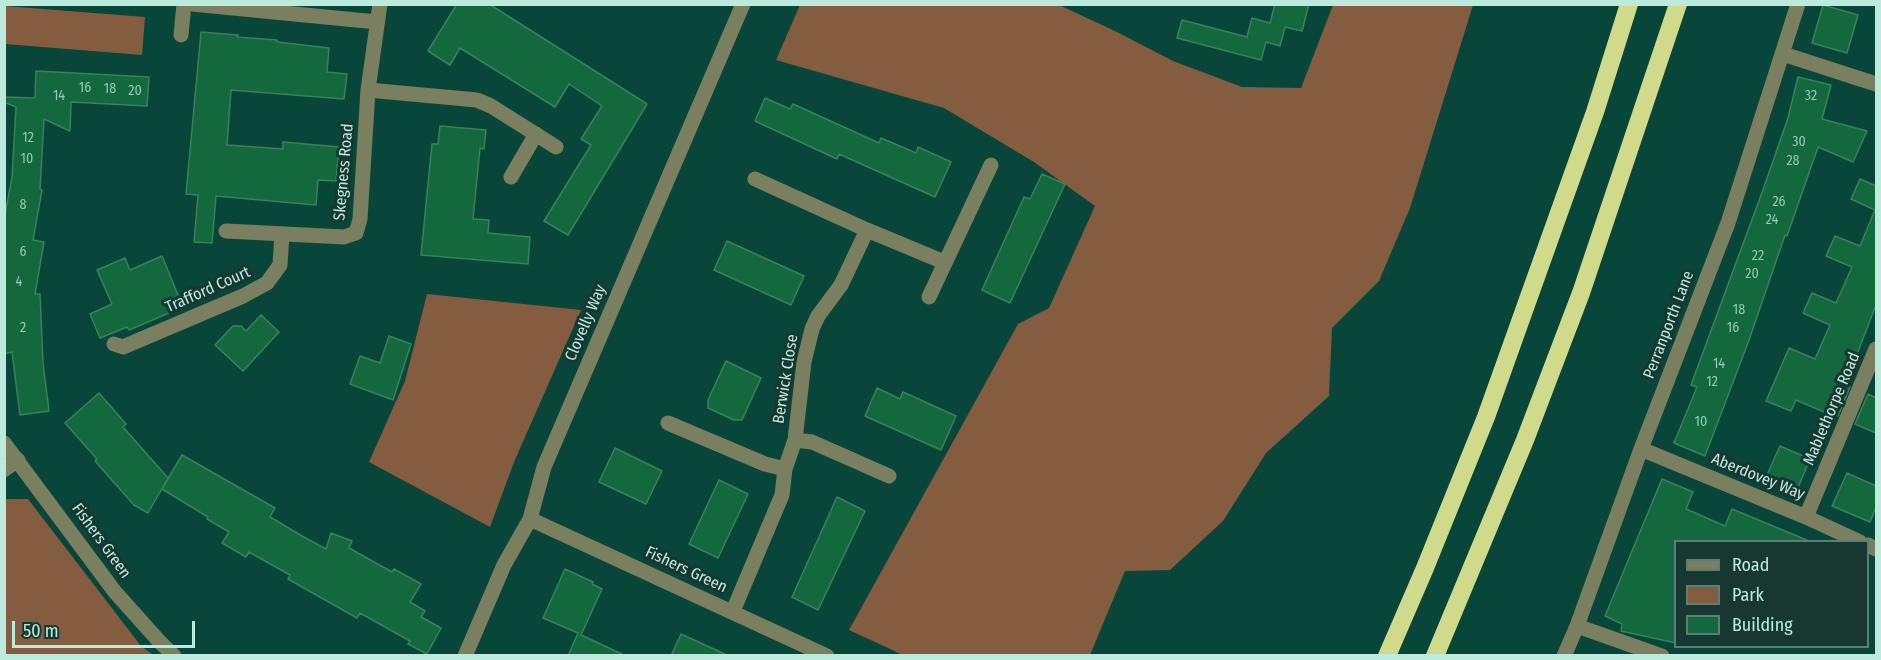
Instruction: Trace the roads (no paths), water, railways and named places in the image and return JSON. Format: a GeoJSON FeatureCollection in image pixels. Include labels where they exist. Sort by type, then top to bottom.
{"type":"FeatureCollection","features":[{"type":"Feature","properties":{"kind":"highway"},"geometry":{"type":"LineString","coordinates":[[1387,656],[1486,417],[1595,112],[1629,4]]}},
{"type":"Feature","properties":{"kind":"highway"},"geometry":{"type":"LineString","coordinates":[[1435,656],[1525,440],[1573,314],[1678,4]]}},
{"type":"Feature","properties":{"kind":"street"},"geometry":{"type":"LineString","coordinates":[[181,35],[184,4]]}},
{"type":"Feature","properties":{"kind":"street"},"geometry":{"type":"LineString","coordinates":[[192,4],[377,22]]}},
{"type":"Feature","properties":{"kind":"street","name":"Skegness Road"},"geometry":{"type":"LineString","coordinates":[[226,231],[344,237],[356,233],[360,219],[368,90],[380,4]]}},
{"type":"Feature","properties":{"kind":"street","name":"Clovelly Way"},"geometry":{"type":"LineString","coordinates":[[465,656],[504,565],[530,519],[544,467],[743,4]]}},
{"type":"Feature","properties":{"kind":"street","name":"Perranporth Lane"},"geometry":{"type":"LineString","coordinates":[[1564,656],[1728,224],[1798,4]]}},
{"type":"Feature","properties":{"kind":"street"},"geometry":{"type":"LineString","coordinates":[[1783,54],[1876,84]]}},
{"type":"Feature","properties":{"kind":"street"},"geometry":{"type":"LineString","coordinates":[[368,90],[477,100],[556,147]]}},
{"type":"Feature","properties":{"kind":"street"},"geometry":{"type":"LineString","coordinates":[[511,177],[536,134]]}},
{"type":"Feature","properties":{"kind":"street"},"geometry":{"type":"LineString","coordinates":[[929,297],[991,165]]}},
{"type":"Feature","properties":{"kind":"street"},"geometry":{"type":"LineString","coordinates":[[755,179],[944,262]]}},
{"type":"Feature","properties":{"kind":"street","name":"Berwick Close"},"geometry":{"type":"LineString","coordinates":[[733,611],[782,495],[785,469],[795,440],[804,362],[813,329],[818,316],[841,285],[867,230]]}},
{"type":"Feature","properties":{"kind":"street","name":"Trafford Court"},"geometry":{"type":"LineString","coordinates":[[114,344],[123,347],[243,296],[267,283],[280,265],[282,234]]}},
{"type":"Feature","properties":{"kind":"street","name":"Mablethorpe Road"},"geometry":{"type":"LineString","coordinates":[[1806,517],[1876,349]]}},
{"type":"Feature","properties":{"kind":"street"},"geometry":{"type":"LineString","coordinates":[[668,423],[765,464],[785,469]]}},
{"type":"Feature","properties":{"kind":"street","name":"Berwick Close"},"geometry":{"type":"LineString","coordinates":[[795,440],[812,442],[889,476]]}},
{"type":"Feature","properties":{"kind":"street","name":"Fishers Green"},"geometry":{"type":"LineString","coordinates":[[4,443],[116,592],[174,656]]}},
{"type":"Feature","properties":{"kind":"street","name":"Aberdovey Way"},"geometry":{"type":"LineString","coordinates":[[1641,449],[1856,540]]}},
{"type":"Feature","properties":{"kind":"street"},"geometry":{"type":"LineString","coordinates":[[4,470],[18,460]]}},
{"type":"Feature","properties":{"kind":"street","name":"Fishers Green"},"geometry":{"type":"LineString","coordinates":[[530,519],[827,656]]}},
{"type":"Feature","properties":{"kind":"street"},"geometry":{"type":"LineString","coordinates":[[1577,626],[1662,656]]}}]}
